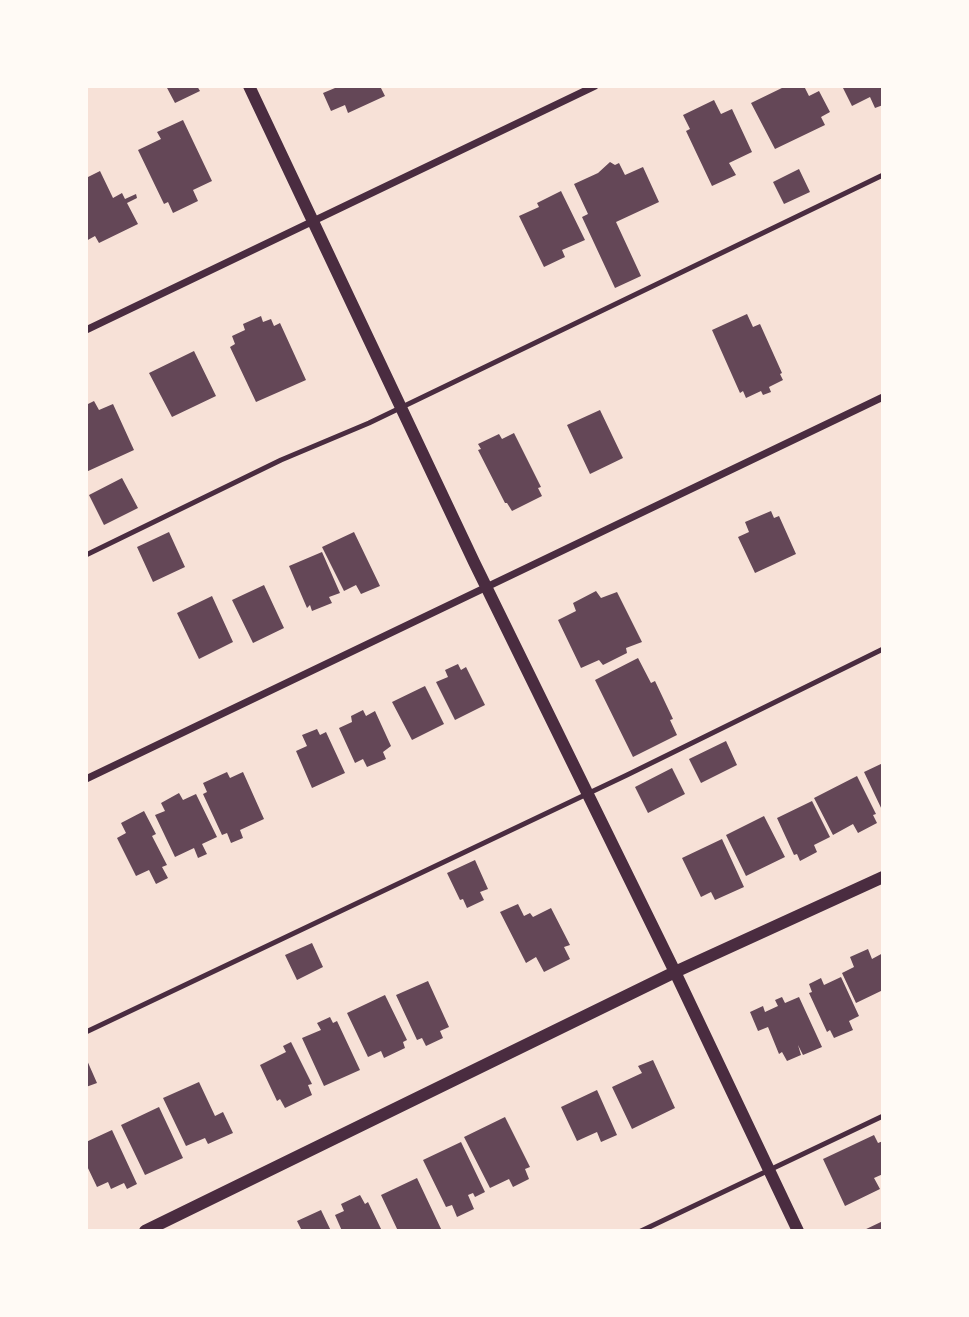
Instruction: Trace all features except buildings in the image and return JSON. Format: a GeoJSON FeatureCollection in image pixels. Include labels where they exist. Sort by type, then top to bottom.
{"type":"FeatureCollection","features":[{"type":"Feature","properties":{"kind":"street"},"geometry":{"type":"LineString","coordinates":[[249,86],[400,408],[675,972],[797,1231]]}},
{"type":"Feature","properties":{"kind":"street"},"geometry":{"type":"LineString","coordinates":[[86,330],[595,86]]}},
{"type":"Feature","properties":{"kind":"street"},"geometry":{"type":"LineString","coordinates":[[86,779],[883,397]]}},
{"type":"Feature","properties":{"kind":"street"},"geometry":{"type":"LineString","coordinates":[[145,1231],[675,972],[883,877]]}},
{"type":"Feature","properties":{"kind":"lane"},"geometry":{"type":"LineString","coordinates":[[86,555],[883,176]]}},
{"type":"Feature","properties":{"kind":"lane"},"geometry":{"type":"LineString","coordinates":[[86,1031],[587,794],[883,649]]}},
{"type":"Feature","properties":{"kind":"lane"},"geometry":{"type":"LineString","coordinates":[[641,1231],[883,1116]]}}]}
